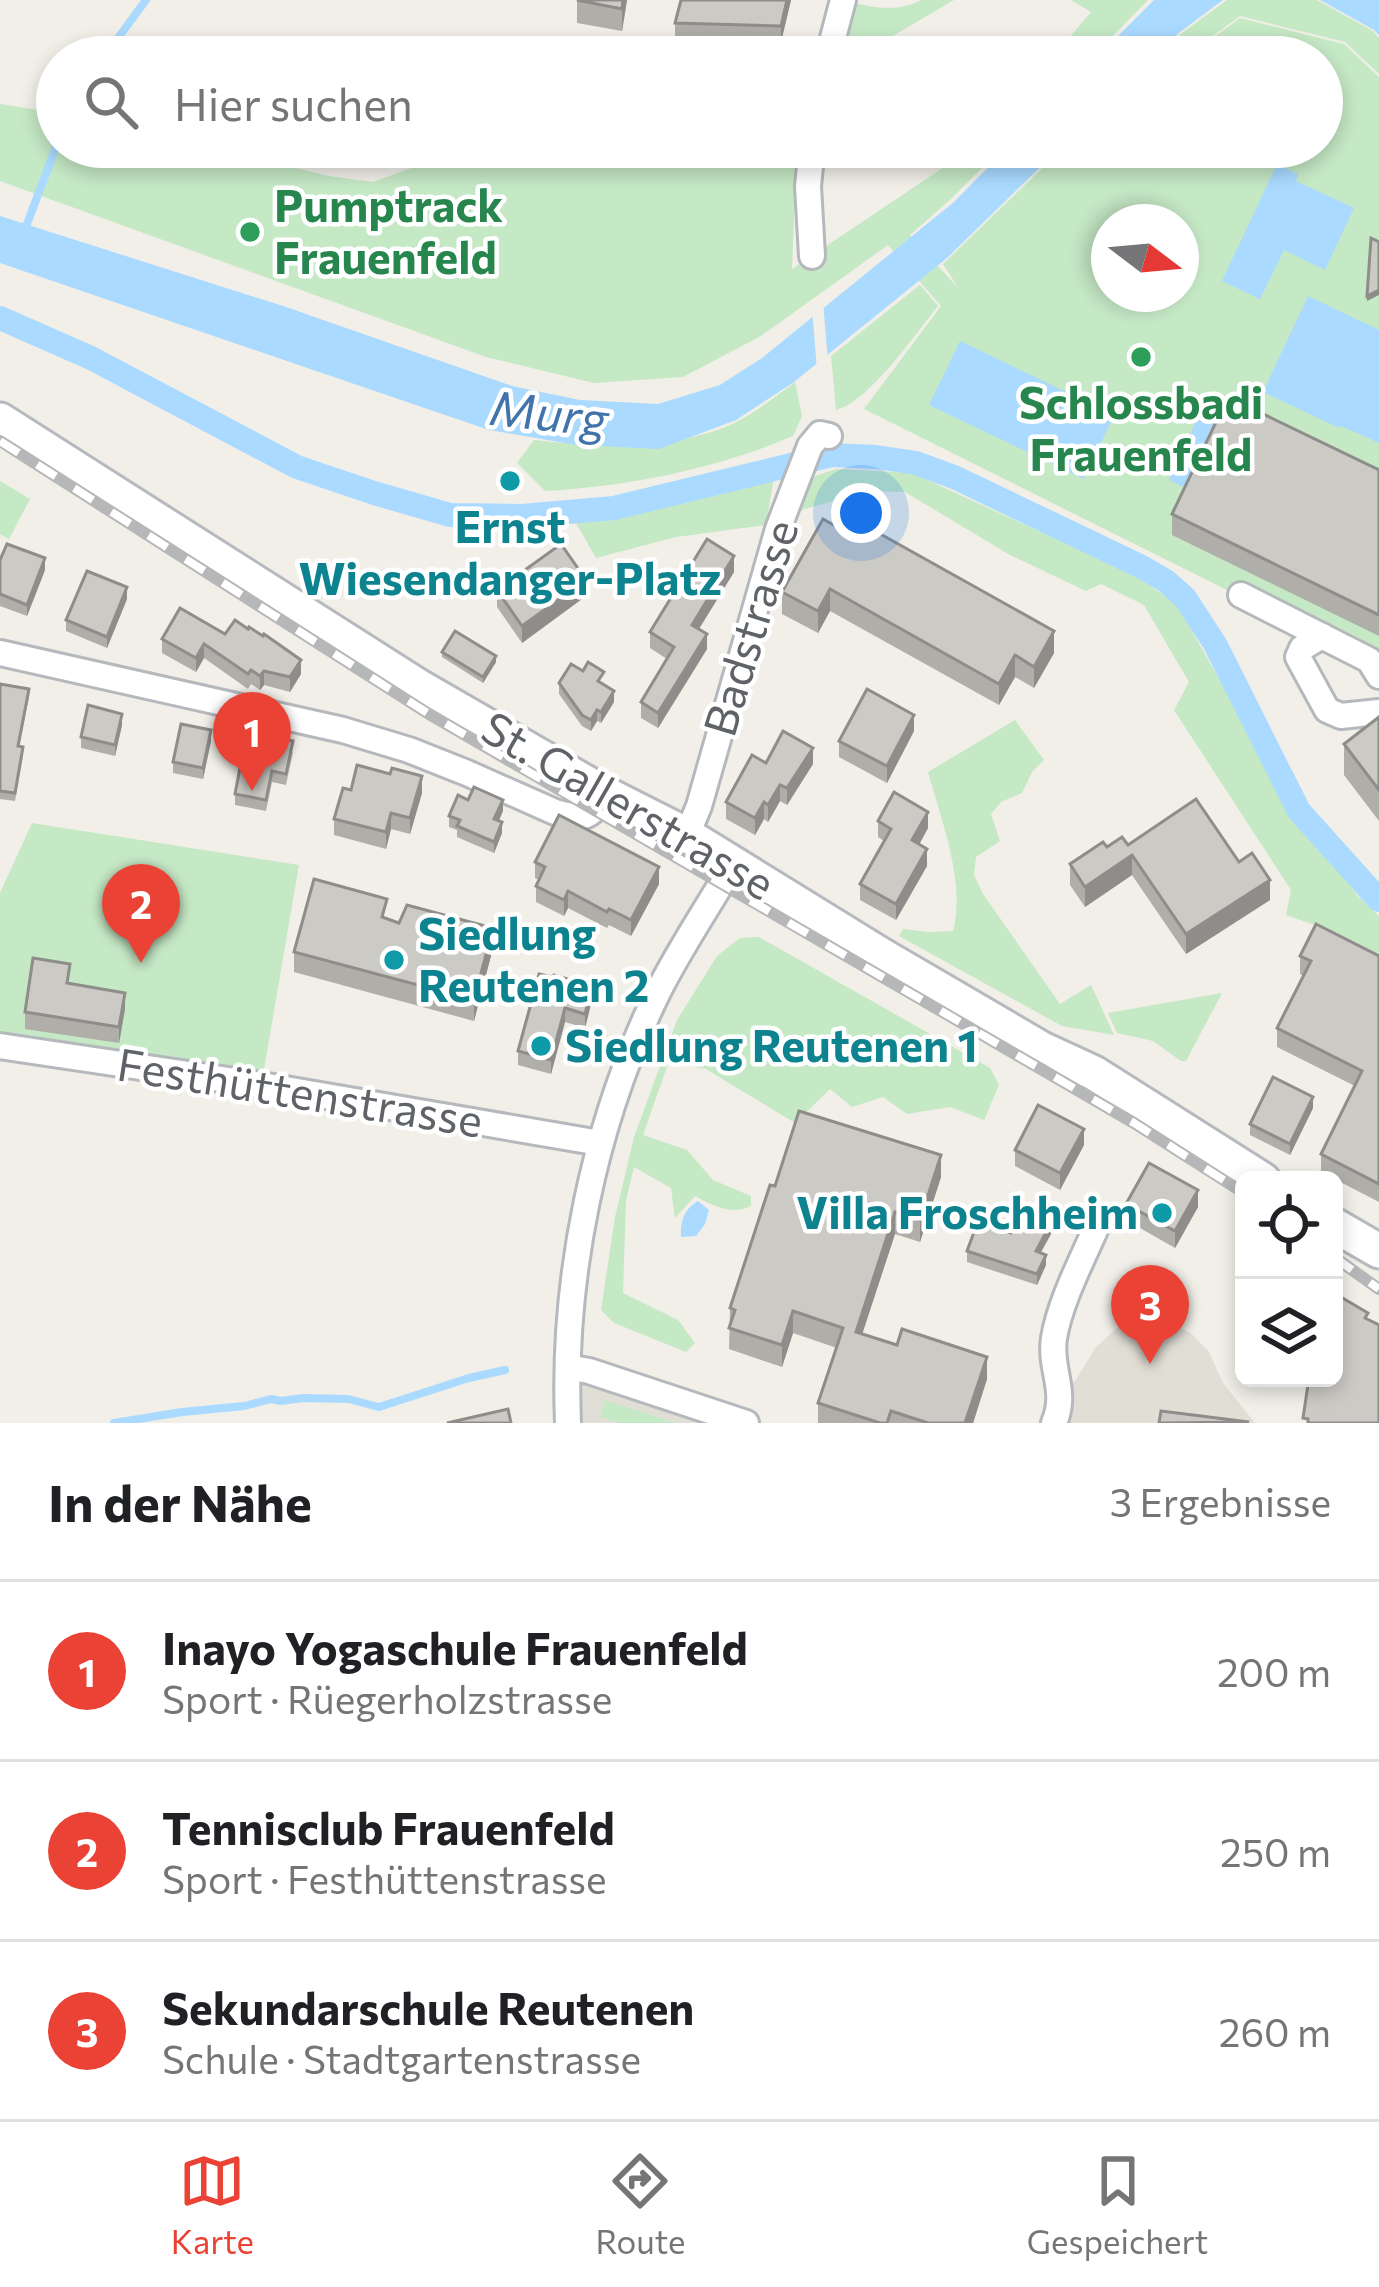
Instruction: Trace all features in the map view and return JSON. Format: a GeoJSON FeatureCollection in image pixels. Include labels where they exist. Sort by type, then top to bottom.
{"type":"FeatureCollection","features":[{"type":"Feature","properties":{"kind":"main road","name":"St. Gallerstrasse"},"geometry":{"type":"LineString","coordinates":[[0,420],[418,686],[687,836],[1042,1049],[1130,1094],[1249,1171]]}},
{"type":"Feature","properties":{"kind":"main road"},"geometry":{"type":"LineString","coordinates":[[1343,1230],[1379,1251]]}},
{"type":"Feature","properties":{"kind":"street"},"geometry":{"type":"LineString","coordinates":[[834,36],[843,0]]}},
{"type":"Feature","properties":{"kind":"street"},"geometry":{"type":"LineString","coordinates":[[810,168],[812,256]]}},
{"type":"Feature","properties":{"kind":"street","name":"Badstrasse"},"geometry":{"type":"LineString","coordinates":[[687,836],[768,559],[803,461],[820,434],[830,436]]}},
{"type":"Feature","properties":{"kind":"street"},"geometry":{"type":"LineString","coordinates":[[1241,595],[1369,660],[1379,676]]}},
{"type":"Feature","properties":{"kind":"street"},"geometry":{"type":"LineString","coordinates":[[1322,637],[1302,648],[1298,657],[1327,710],[1341,716],[1379,712]]}},
{"type":"Feature","properties":{"kind":"street"},"geometry":{"type":"LineString","coordinates":[[0,653],[344,730],[409,750],[575,818],[596,810],[604,793]]}},
{"type":"Feature","properties":{"kind":"street"},"geometry":{"type":"LineString","coordinates":[[568,1423],[568,1367],[581,1234],[600,1143],[627,1061],[660,989],[733,864]]}},
{"type":"Feature","properties":{"kind":"street","name":"Festhüttenstrasse"},"geometry":{"type":"LineString","coordinates":[[0,1046],[297,1090],[600,1143]]}},
{"type":"Feature","properties":{"kind":"street"},"geometry":{"type":"LineString","coordinates":[[1054,1423],[1061,1394],[1052,1346],[1056,1326],[1099,1221]]}},
{"type":"Feature","properties":{"kind":"street"},"geometry":{"type":"LineString","coordinates":[[568,1367],[746,1423]]}},
{"type":"Feature","properties":{"kind":"shaded area"},"geometry":{"type":"Polygon","coordinates":[[[1139,1319],[1169,1322],[1192,1334],[1255,1423],[1054,1423],[1061,1394],[1096,1347],[1117,1328],[1139,1319]]]}},
{"type":"Feature","properties":{"kind":"shaded area"},"geometry":{"type":"Polygon","coordinates":[[[568,1367],[746,1423],[569,1423],[568,1367]]]}},
{"type":"Feature","properties":{"kind":"green space"},"geometry":{"type":"Polygon","coordinates":[[[954,0],[893,36],[845,36],[853,3],[896,8],[954,0]]]}},
{"type":"Feature","properties":{"kind":"green space"},"geometry":{"type":"Polygon","coordinates":[[[1071,0],[1148,0],[1113,36],[1071,36],[1091,12],[1071,0]]]}},
{"type":"Feature","properties":{"kind":"green space"},"geometry":{"type":"Polygon","coordinates":[[[1227,0],[1317,0],[1379,38],[1379,74],[1343,42],[1343,36],[1321,36],[1240,16],[1213,36],[1179,36],[1227,0]]]}},
{"type":"Feature","properties":{"kind":"green space"},"geometry":{"type":"Polygon","coordinates":[[[1240,18],[1312,36],[1216,36],[1240,18]]]}},
{"type":"Feature","properties":{"kind":"green space"},"geometry":{"type":"Polygon","coordinates":[[[1344,44],[1379,77],[1379,666],[864,409],[941,306],[888,245],[761,336],[683,377],[594,383],[486,357],[0,181],[0,104],[36,110],[36,168],[296,168],[373,182],[412,168],[796,168],[792,269],[943,168],[982,168],[910,235],[959,289],[943,264],[1042,168],[1343,168],[1344,44]]]}},
{"type":"Feature","properties":{"kind":"green space"},"geometry":{"type":"Polygon","coordinates":[[[920,285],[938,306],[877,381],[836,410],[831,356],[920,285]]]}},
{"type":"Feature","properties":{"kind":"green space"},"geometry":{"type":"Polygon","coordinates":[[[795,382],[802,416],[793,436],[703,467],[609,485],[545,491],[517,463],[534,440],[629,445],[700,435],[741,419],[795,382]]]}},
{"type":"Feature","properties":{"kind":"green space"},"geometry":{"type":"Polygon","coordinates":[[[836,469],[912,473],[1137,576],[1177,605],[1298,817],[1379,916],[1379,968],[1315,925],[1286,915],[1291,890],[1174,710],[1189,682],[1144,605],[1101,584],[1086,591],[1010,555],[905,492],[869,491],[794,512],[804,480],[836,469]]]}},
{"type":"Feature","properties":{"kind":"green space"},"geometry":{"type":"Polygon","coordinates":[[[774,477],[766,525],[676,537],[596,558],[576,523],[774,477]]]}},
{"type":"Feature","properties":{"kind":"green space"},"geometry":{"type":"Polygon","coordinates":[[[0,481],[30,499],[9,539],[0,534],[0,481]]]}},
{"type":"Feature","properties":{"kind":"green space"},"geometry":{"type":"Polygon","coordinates":[[[1015,720],[1044,760],[1022,793],[1001,802],[991,814],[1000,841],[976,857],[974,875],[1060,1004],[1091,985],[1114,1035],[1062,1026],[899,936],[903,929],[953,931],[954,872],[928,772],[1015,720]]]}},
{"type":"Feature","properties":{"kind":"green space"},"geometry":{"type":"Polygon","coordinates":[[[32,823],[299,865],[263,1075],[0,1033],[0,893],[32,823]]]}},
{"type":"Feature","properties":{"kind":"green space"},"geometry":{"type":"Polygon","coordinates":[[[759,937],[990,1068],[999,1085],[984,1120],[950,1107],[907,1114],[883,1097],[852,1107],[830,1089],[795,1123],[706,1069],[669,1061],[643,1135],[687,1150],[713,1180],[751,1196],[751,1206],[737,1210],[695,1196],[675,1218],[671,1188],[634,1167],[626,1200],[623,1293],[678,1320],[695,1343],[686,1352],[614,1323],[601,1310],[615,1217],[634,1137],[677,1020],[717,956],[740,938],[759,937]]]}},
{"type":"Feature","properties":{"kind":"green space"},"geometry":{"type":"Polygon","coordinates":[[[1222,993],[1186,1061],[1153,1041],[1117,1033],[1108,1013],[1222,993]]]}},
{"type":"Feature","properties":{"kind":"green space"},"geometry":{"type":"Polygon","coordinates":[[[605,1400],[676,1423],[618,1423],[600,1417],[605,1400]]]}},
{"type":"Feature","properties":{"kind":"water"},"geometry":{"type":"Polygon","coordinates":[[[1154,0],[1223,0],[1176,36],[1118,36],[1154,0]]]}},
{"type":"Feature","properties":{"kind":"water"},"geometry":{"type":"Polygon","coordinates":[[[1320,0],[1379,0],[1379,35],[1374,30],[1320,0]]]}},
{"type":"Feature","properties":{"kind":"water","name":"Murg"},"geometry":{"type":"Polygon","coordinates":[[[987,168],[1039,168],[947,258],[794,382],[736,420],[659,449],[577,445],[489,430],[0,263],[0,216],[286,307],[512,386],[580,400],[658,404],[720,385],[762,358],[954,202],[987,168]]]}},
{"type":"Feature","properties":{"kind":"water"},"geometry":{"type":"Polygon","coordinates":[[[1275,168],[1298,174],[1296,181],[1354,208],[1325,270],[1284,250],[1260,299],[1222,281],[1275,168]]]}},
{"type":"Feature","properties":{"kind":"water"},"geometry":{"type":"Polygon","coordinates":[[[1308,296],[1379,330],[1379,443],[1263,392],[1308,296]]]}},
{"type":"Feature","properties":{"kind":"water"},"geometry":{"type":"Polygon","coordinates":[[[960,341],[1114,415],[1084,479],[929,405],[960,341]]]}},
{"type":"Feature","properties":{"kind":"water"},"geometry":{"type":"Polygon","coordinates":[[[1199,415],[1219,425],[1188,489],[1169,480],[1199,415]]]}},
{"type":"Feature","properties":{"kind":"water"},"geometry":{"type":"Polygon","coordinates":[[[698,1201],[709,1210],[705,1224],[696,1236],[681,1237],[684,1216],[698,1201]]]}},
{"type":"Feature","properties":{"kind":"pier"},"geometry":{"type":"Polygon","coordinates":[[[823,301],[828,362],[817,370],[812,309],[823,301]]]}},
{"type":"Feature","properties":{"kind":"building"},"geometry":{"type":"Polygon","coordinates":[[[577,0],[623,0],[622,9],[577,0]]]}},
{"type":"Feature","properties":{"kind":"building"},"geometry":{"type":"Polygon","coordinates":[[[681,0],[787,0],[781,26],[675,23],[681,0]]]}},
{"type":"Feature","properties":{"kind":"building"},"geometry":{"type":"Polygon","coordinates":[[[1371,238],[1379,242],[1379,290],[1367,296],[1371,238]]]}},
{"type":"Feature","properties":{"kind":"building","name":"Schlossbadi Frauenfeld"},"geometry":{"type":"Polygon","coordinates":[[[1228,397],[1379,470],[1379,615],[1172,514],[1228,397]]]}},
{"type":"Feature","properties":{"kind":"building"},"geometry":{"type":"Polygon","coordinates":[[[823,519],[858,539],[866,526],[1054,631],[1034,667],[1015,655],[999,684],[830,589],[818,611],[782,592],[823,519]]]}},
{"type":"Feature","properties":{"kind":"building"},"geometry":{"type":"Polygon","coordinates":[[[707,539],[734,556],[692,625],[707,634],[658,713],[641,702],[674,647],[650,632],[707,539]]]}},
{"type":"Feature","properties":{"kind":"building"},"geometry":{"type":"Polygon","coordinates":[[[7,544],[45,558],[27,605],[0,594],[0,560],[7,544]]]}},
{"type":"Feature","properties":{"kind":"building"},"geometry":{"type":"Polygon","coordinates":[[[561,544],[586,580],[522,626],[497,590],[561,544]]]}},
{"type":"Feature","properties":{"kind":"building"},"geometry":{"type":"Polygon","coordinates":[[[87,571],[127,587],[107,637],[66,620],[87,571]]]}},
{"type":"Feature","properties":{"kind":"building"},"geometry":{"type":"Polygon","coordinates":[[[180,608],[225,634],[235,620],[301,660],[290,677],[264,671],[260,676],[251,670],[248,674],[204,644],[196,658],[162,639],[180,608]]]}},
{"type":"Feature","properties":{"kind":"building"},"geometry":{"type":"Polygon","coordinates":[[[455,631],[496,656],[483,677],[442,652],[455,631]]]}},
{"type":"Feature","properties":{"kind":"building"},"geometry":{"type":"Polygon","coordinates":[[[588,662],[604,672],[598,681],[614,691],[591,720],[559,683],[571,664],[583,671],[588,662]]]}},
{"type":"Feature","properties":{"kind":"building"},"geometry":{"type":"Polygon","coordinates":[[[0,684],[29,689],[15,793],[0,791],[0,684]]]}},
{"type":"Feature","properties":{"kind":"building"},"geometry":{"type":"Polygon","coordinates":[[[867,689],[914,715],[887,766],[839,741],[867,689]]]}},
{"type":"Feature","properties":{"kind":"building"},"geometry":{"type":"Polygon","coordinates":[[[88,705],[122,714],[115,745],[81,737],[88,705]]]}},
{"type":"Feature","properties":{"kind":"building"},"geometry":{"type":"Polygon","coordinates":[[[1379,717],[1379,790],[1344,744],[1379,717]]]}},
{"type":"Feature","properties":{"kind":"building"},"geometry":{"type":"Polygon","coordinates":[[[181,724],[211,730],[203,768],[173,762],[181,724]]]}},
{"type":"Feature","properties":{"kind":"building"},"geometry":{"type":"Polygon","coordinates":[[[783,731],[813,748],[787,788],[780,785],[755,818],[726,802],[752,755],[766,763],[783,731]]]}},
{"type":"Feature","properties":{"kind":"building"},"geometry":{"type":"Polygon","coordinates":[[[260,734],[293,741],[286,774],[272,771],[266,800],[235,794],[241,763],[253,766],[260,734]]]}},
{"type":"Feature","properties":{"kind":"building"},"geometry":{"type":"Polygon","coordinates":[[[357,765],[422,776],[410,818],[391,813],[386,832],[334,819],[343,788],[351,790],[357,765]]]}},
{"type":"Feature","properties":{"kind":"building"},"geometry":{"type":"Polygon","coordinates":[[[474,787],[503,800],[494,819],[502,822],[494,842],[457,826],[460,820],[449,816],[458,795],[468,800],[474,787]]]}},
{"type":"Feature","properties":{"kind":"building"},"geometry":{"type":"Polygon","coordinates":[[[894,792],[928,812],[912,840],[927,849],[896,904],[860,884],[891,829],[878,821],[894,792]]]}},
{"type":"Feature","properties":{"kind":"building"},"geometry":{"type":"Polygon","coordinates":[[[1196,799],[1239,862],[1252,853],[1270,880],[1186,934],[1132,855],[1085,887],[1070,864],[1103,842],[1107,847],[1122,837],[1128,845],[1196,799]]]}},
{"type":"Feature","properties":{"kind":"building"},"geometry":{"type":"Polygon","coordinates":[[[559,815],[659,867],[631,920],[568,891],[564,900],[536,886],[545,867],[535,862],[559,815]]]}},
{"type":"Feature","properties":{"kind":"building","name":"Siedlung Reutenen 2"},"geometry":{"type":"Polygon","coordinates":[[[314,879],[387,899],[382,917],[399,923],[407,905],[493,928],[474,1000],[294,952],[314,879]]]}},
{"type":"Feature","properties":{"kind":"building"},"geometry":{"type":"Polygon","coordinates":[[[1316,924],[1379,956],[1379,1184],[1321,1154],[1362,1071],[1277,1028],[1311,961],[1300,956],[1316,924]]]}},
{"type":"Feature","properties":{"kind":"building"},"geometry":{"type":"Polygon","coordinates":[[[33,958],[70,964],[67,983],[125,993],[119,1027],[25,1012],[33,958]]]}},
{"type":"Feature","properties":{"kind":"building","name":"Siedlung Reutenen 1"},"geometry":{"type":"Polygon","coordinates":[[[539,974],[592,986],[585,1014],[565,1008],[551,1060],[518,1051],[539,974]]]}},
{"type":"Feature","properties":{"kind":"building"},"geometry":{"type":"Polygon","coordinates":[[[1273,1077],[1313,1097],[1290,1144],[1250,1124],[1273,1077]]]}},
{"type":"Feature","properties":{"kind":"building"},"geometry":{"type":"Polygon","coordinates":[[[1038,1105],[1084,1129],[1060,1173],[1015,1150],[1038,1105]]]}},
{"type":"Feature","properties":{"kind":"building"},"geometry":{"type":"Polygon","coordinates":[[[799,1111],[941,1155],[920,1220],[895,1212],[856,1332],[897,1345],[902,1329],[987,1357],[965,1423],[928,1423],[891,1411],[887,1423],[880,1423],[818,1403],[843,1328],[793,1311],[782,1345],[729,1328],[735,1310],[730,1308],[799,1111]]]}},
{"type":"Feature","properties":{"kind":"building"},"geometry":{"type":"Polygon","coordinates":[[[1149,1163],[1198,1190],[1175,1231],[1126,1204],[1149,1163]]]}},
{"type":"Feature","properties":{"kind":"building"},"geometry":{"type":"Polygon","coordinates":[[[1027,1207],[1051,1223],[1036,1251],[1046,1255],[1037,1274],[967,1251],[977,1224],[1011,1233],[1027,1207]]]}},
{"type":"Feature","properties":{"kind":"building"},"geometry":{"type":"Polygon","coordinates":[[[1343,1298],[1379,1325],[1379,1423],[1308,1423],[1303,1418],[1308,1387],[1343,1387],[1343,1298]]]}},
{"type":"Feature","properties":{"kind":"building"},"geometry":{"type":"Polygon","coordinates":[[[508,1409],[511,1423],[447,1423],[508,1409]]]}},
{"type":"Feature","properties":{"kind":"building"},"geometry":{"type":"Polygon","coordinates":[[[1161,1411],[1249,1422],[1159,1423],[1161,1411]]]}},
{"type":"Feature","properties":{"kind":"waterway"},"geometry":{"type":"LineString","coordinates":[[119,36],[146,0]]}},
{"type":"Feature","properties":{"kind":"waterway"},"geometry":{"type":"LineString","coordinates":[[24,232],[48,168]]}},
{"type":"Feature","properties":{"kind":"waterway"},"geometry":{"type":"LineString","coordinates":[[0,318],[91,358],[297,467],[450,515],[522,516],[614,508],[832,455],[916,463],[954,477],[1142,567],[1185,598],[1215,644],[1299,811],[1379,900]]}},
{"type":"Feature","properties":{"kind":"waterway"},"geometry":{"type":"LineString","coordinates":[[114,1423],[271,1399],[348,1399],[379,1407],[505,1370]]}},
{"type":"Feature","properties":{"kind":"railway"},"geometry":{"type":"LineString","coordinates":[[0,441],[429,714],[1134,1123],[1235,1187]]}},
{"type":"Feature","properties":{"kind":"railway"},"geometry":{"type":"LineString","coordinates":[[1343,1263],[1379,1289]]}},
{"type":"Feature","properties":{"kind":"place","name":"Pumptrack Frauenfeld"},"geometry":{"type":"Point","coordinates":[250,232]}},
{"type":"Feature","properties":{"kind":"place","name":"Schlossbadi Frauenfeld"},"geometry":{"type":"Point","coordinates":[1141,357]}},
{"type":"Feature","properties":{"kind":"place","name":"Ernst Wiesendanger-Platz"},"geometry":{"type":"Point","coordinates":[510,481]}},
{"type":"Feature","properties":{"kind":"place","name":"Inayo Yogaschule Frauenfeld"},"geometry":{"type":"Point","coordinates":[252,791]}},
{"type":"Feature","properties":{"kind":"place","name":"Siedlung Reutenen 2"},"geometry":{"type":"Point","coordinates":[394,960]}},
{"type":"Feature","properties":{"kind":"place","name":"Tennisclub Frauenfeld"},"geometry":{"type":"Point","coordinates":[141,963]}},
{"type":"Feature","properties":{"kind":"place","name":"Siedlung Reutenen 1"},"geometry":{"type":"Point","coordinates":[541,1046]}},
{"type":"Feature","properties":{"kind":"place","name":"Villa Froschheim"},"geometry":{"type":"Point","coordinates":[1162,1213]}},
{"type":"Feature","properties":{"kind":"place","name":"Sekundarschule Reutenen"},"geometry":{"type":"Point","coordinates":[1150,1364]}}]}
